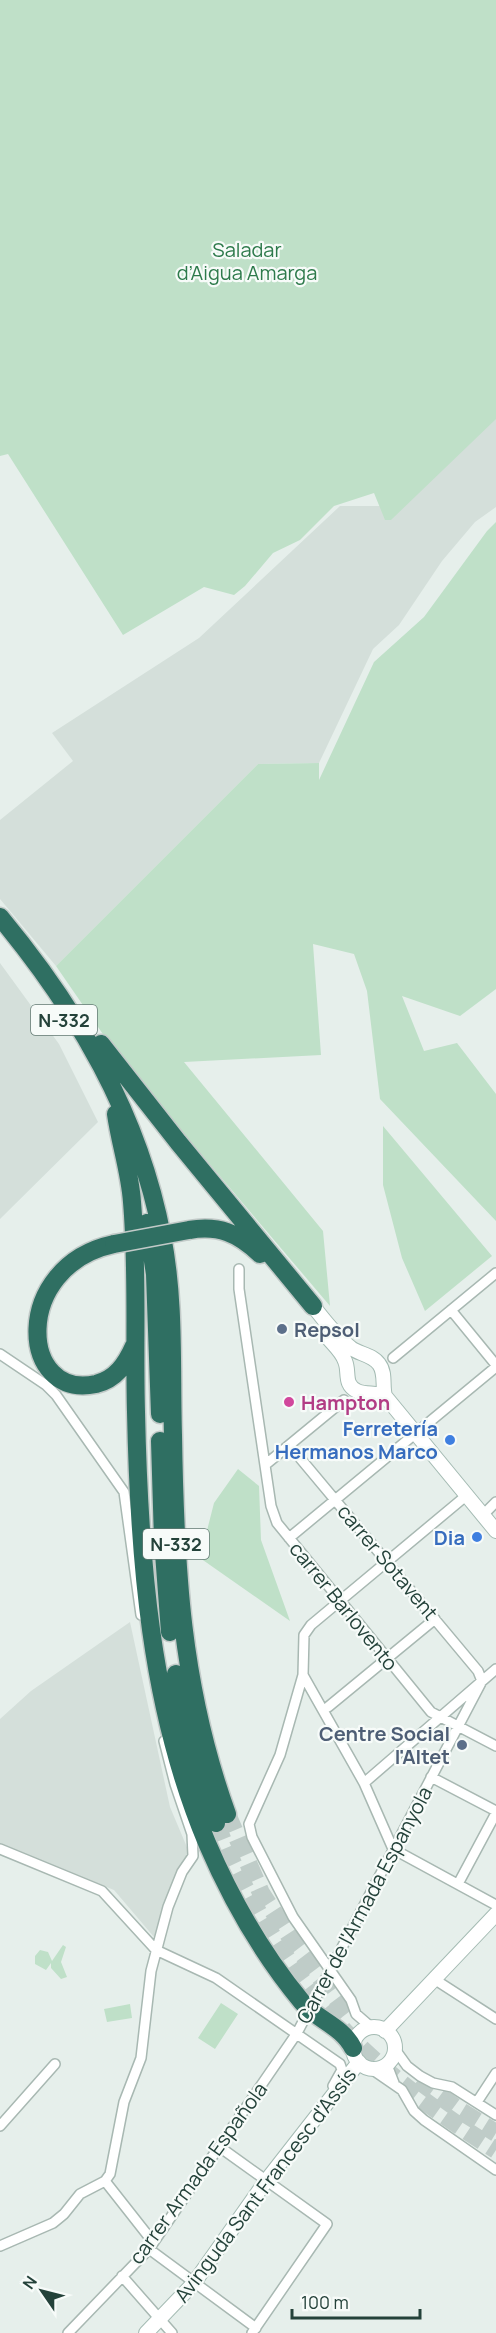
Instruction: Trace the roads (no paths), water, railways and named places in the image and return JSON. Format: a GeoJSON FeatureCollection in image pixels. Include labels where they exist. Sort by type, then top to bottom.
{"type":"FeatureCollection","features":[{"type":"Feature","properties":{"kind":"highway","name":"N-332"},"geometry":{"type":"LineString","coordinates":[[0,917],[62,999],[97,1056],[124,1109],[143,1158],[162,1236],[171,1321],[175,1536],[184,1645],[192,1696],[221,1819],[194,1758],[182,1709],[172,1650],[162,1540],[155,1274],[140,1189],[130,1149],[104,1086],[35,978],[0,935]]}},
{"type":"Feature","properties":{"kind":"highway"},"geometry":{"type":"LineString","coordinates":[[62,999],[306,1303]]}},
{"type":"Feature","properties":{"kind":"highway"},"geometry":{"type":"LineString","coordinates":[[116,1114],[132,1198],[135,1252],[138,1481],[144,1562],[152,1632],[171,1731],[199,1821],[233,1896],[279,1971],[309,2010],[339,2030],[356,2055]]}},
{"type":"Feature","properties":{"kind":"highway"},"geometry":{"type":"LineString","coordinates":[[136,1342],[120,1370],[112,1377],[88,1385],[70,1383],[57,1376],[48,1366],[38,1345],[39,1311],[53,1280],[75,1259],[99,1247],[189,1230],[214,1228],[240,1236],[261,1254],[306,1303]]}},
{"type":"Feature","properties":{"kind":"main road"},"geometry":{"type":"LineString","coordinates":[[306,1303],[341,1339],[370,1358],[376,1387],[496,1531]]}},
{"type":"Feature","properties":{"kind":"main road"},"geometry":{"type":"LineString","coordinates":[[306,1303],[342,1354],[347,1369],[348,1383],[376,1387]]}},
{"type":"Feature","properties":{"kind":"main road"},"geometry":{"type":"LineString","coordinates":[[347,1369],[354,1359],[370,1358]]}},
{"type":"Feature","properties":{"kind":"main road"},"geometry":{"type":"LineString","coordinates":[[385,2031],[496,1914]]}},
{"type":"Feature","properties":{"kind":"main road"},"geometry":{"type":"LineString","coordinates":[[371,2027],[385,2031],[392,2039],[394,2055],[387,2065],[373,2070],[356,2055],[356,2038],[371,2027]]}},
{"type":"Feature","properties":{"kind":"main road","name":"Avinguda Sant Francesc d'Assís"},"geometry":{"type":"LineString","coordinates":[[146,2333],[194,2283],[266,2181],[309,2126],[356,2055]]}},
{"type":"Feature","properties":{"kind":"street","name":"carrer Barlovento"},"geometry":{"type":"LineString","coordinates":[[239,1269],[239,1290],[273,1515],[289,1538],[431,1712],[496,1746]]}},
{"type":"Feature","properties":{"kind":"street"},"geometry":{"type":"LineString","coordinates":[[265,1465],[344,1400],[376,1387],[393,1358],[496,1273]]}},
{"type":"Feature","properties":{"kind":"street"},"geometry":{"type":"LineString","coordinates":[[289,1538],[496,1366],[451,1310]]}},
{"type":"Feature","properties":{"kind":"street"},"geometry":{"type":"LineString","coordinates":[[0,1354],[46,1385],[56,1395],[124,1492],[150,1676],[175,1784],[194,1844],[193,1856],[182,1872],[168,1907],[156,1950],[146,2001],[141,2058],[124,2102],[110,2174],[105,2181],[89,2187],[53,2223],[0,2246]]}},
{"type":"Feature","properties":{"kind":"street"},"geometry":{"type":"LineString","coordinates":[[370,1358],[381,1361],[393,1358]]}},
{"type":"Feature","properties":{"kind":"street"},"geometry":{"type":"LineString","coordinates":[[344,1400],[348,1383]]}},
{"type":"Feature","properties":{"kind":"street"},"geometry":{"type":"LineString","coordinates":[[261,1443],[272,1450],[287,1448]]}},
{"type":"Feature","properties":{"kind":"street","name":"carrer Sotavent"},"geometry":{"type":"LineString","coordinates":[[287,1448],[336,1499],[389,1562],[478,1671],[482,1681]]}},
{"type":"Feature","properties":{"kind":"street"},"geometry":{"type":"LineString","coordinates":[[371,2027],[356,2014],[351,2000],[293,1917],[252,1837],[249,1824],[280,1755],[303,1676],[304,1635],[310,1624],[341,1602],[467,1495]]}},
{"type":"Feature","properties":{"kind":"street"},"geometry":{"type":"LineString","coordinates":[[483,1515],[496,1502]]}},
{"type":"Feature","properties":{"kind":"street"},"geometry":{"type":"LineString","coordinates":[[328,1707],[435,1619]]}},
{"type":"Feature","properties":{"kind":"street"},"geometry":{"type":"LineString","coordinates":[[364,1783],[496,1669]]}},
{"type":"Feature","properties":{"kind":"street"},"geometry":{"type":"LineString","coordinates":[[303,1676],[364,1783],[393,1849],[496,1905]]}},
{"type":"Feature","properties":{"kind":"street","name":"Carrer de l'Armada Espanyola"},"geometry":{"type":"LineString","coordinates":[[297,2033],[482,1681]]}},
{"type":"Feature","properties":{"kind":"street"},"geometry":{"type":"LineString","coordinates":[[431,1776],[496,1812],[458,1884]]}},
{"type":"Feature","properties":{"kind":"street"},"geometry":{"type":"LineString","coordinates":[[0,1849],[102,1891],[156,1950],[216,1978],[340,2064],[342,2070],[309,2126]]}},
{"type":"Feature","properties":{"kind":"street"},"geometry":{"type":"LineString","coordinates":[[434,1979],[496,2019]]}},
{"type":"Feature","properties":{"kind":"street","name":"carrer Armada Española"},"geometry":{"type":"LineString","coordinates":[[68,2333],[151,2246],[297,2033]]}},
{"type":"Feature","properties":{"kind":"street"},"geometry":{"type":"LineString","coordinates":[[394,2048],[407,2066],[420,2076],[433,2083],[452,2087],[496,2115]]}},
{"type":"Feature","properties":{"kind":"street"},"geometry":{"type":"LineString","coordinates":[[0,2126],[55,2064]]}},
{"type":"Feature","properties":{"kind":"street"},"geometry":{"type":"LineString","coordinates":[[387,2065],[394,2083],[414,2111],[496,2170]]}},
{"type":"Feature","properties":{"kind":"street"},"geometry":{"type":"LineString","coordinates":[[373,2070],[394,2083]]}},
{"type":"Feature","properties":{"kind":"street"},"geometry":{"type":"LineString","coordinates":[[477,2102],[496,2073]]}},
{"type":"Feature","properties":{"kind":"street"},"geometry":{"type":"LineString","coordinates":[[105,2181],[151,2246],[254,2331],[327,2224],[220,2148]]}},
{"type":"Feature","properties":{"kind":"street"},"geometry":{"type":"LineString","coordinates":[[122,2277],[172,2333]]}},
{"type":"Feature","properties":{"kind":"tunnel"},"geometry":{"type":"LineString","coordinates":[[227,1814],[261,1893],[292,1940],[350,2017]]}},
{"type":"Feature","properties":{"kind":"tunnel"},"geometry":{"type":"LineString","coordinates":[[216,1823],[242,1883],[277,1943],[296,1972],[339,2025],[361,2048],[409,2090],[496,2150]]}},
{"type":"Feature","properties":{"kind":"tunnel"},"geometry":{"type":"LineString","coordinates":[[418,2080],[496,2133]]}},
{"type":"Feature","properties":{"kind":"place","name":"Repsol"},"geometry":{"type":"Point","coordinates":[282,1329]}},
{"type":"Feature","properties":{"kind":"place","name":"Hampton"},"geometry":{"type":"Point","coordinates":[289,1402]}},
{"type":"Feature","properties":{"kind":"place","name":"Ferretería Hermanos Marco"},"geometry":{"type":"Point","coordinates":[450,1440]}},
{"type":"Feature","properties":{"kind":"place","name":"Dia"},"geometry":{"type":"Point","coordinates":[477,1537]}},
{"type":"Feature","properties":{"kind":"place","name":"Centre Social l'Altet"},"geometry":{"type":"Point","coordinates":[462,1745]}},
{"type":"Feature","properties":{"kind":"park label","name":"Saladar d’Aigua Amarga"},"geometry":{"type":"Point","coordinates":[247,260]}}]}
